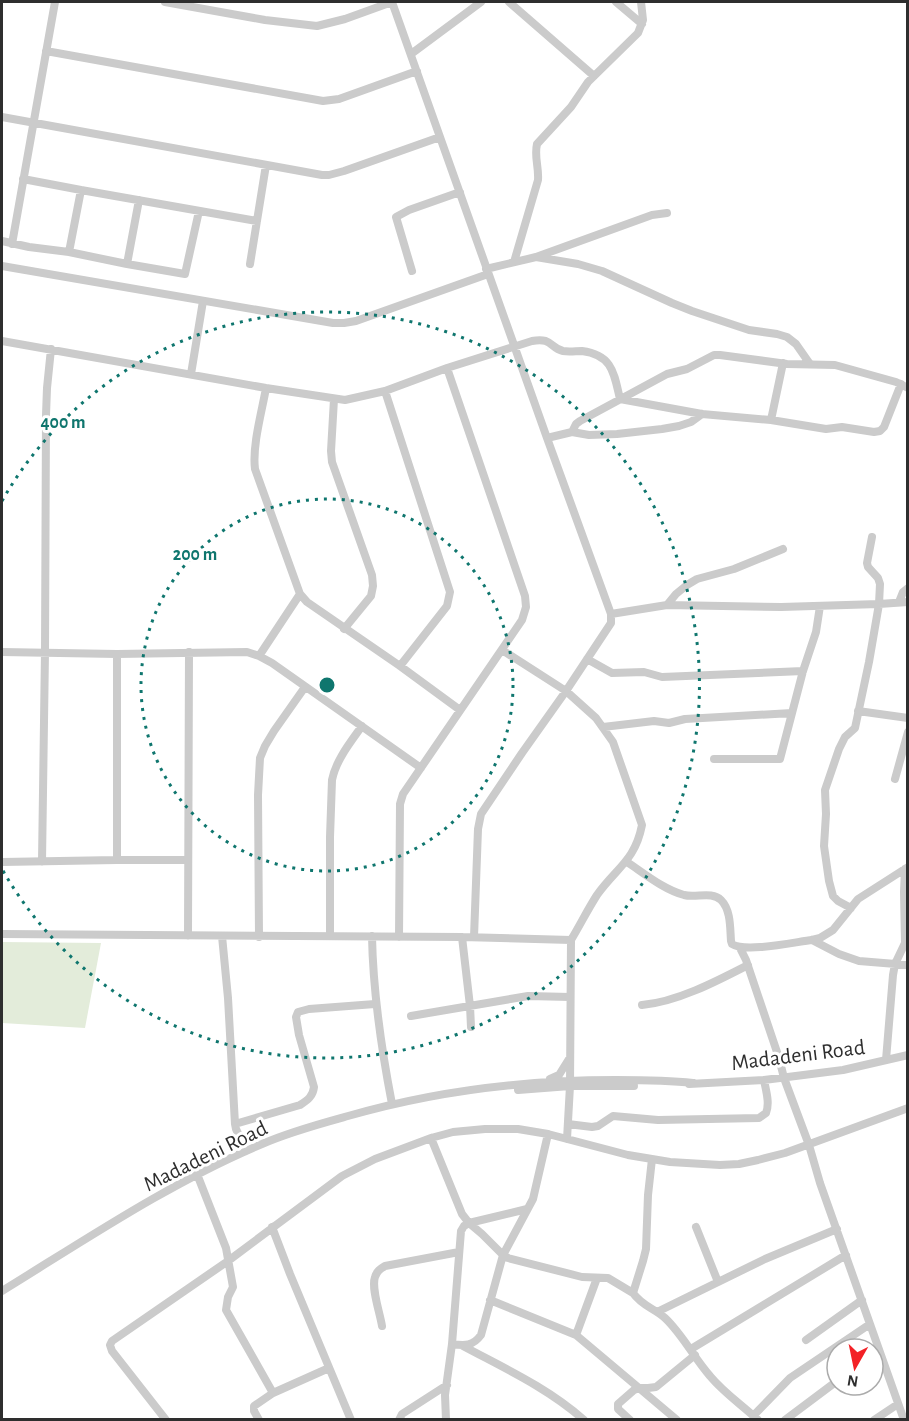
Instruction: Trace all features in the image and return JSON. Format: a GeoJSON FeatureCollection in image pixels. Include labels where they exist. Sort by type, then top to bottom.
{"type":"FeatureCollection","features":[{"type":"Feature","properties":{"kind":"street"},"geometry":{"type":"LineString","coordinates":[[12,244],[55,2]]}},
{"type":"Feature","properties":{"kind":"street"},"geometry":{"type":"LineString","coordinates":[[165,2],[265,20],[317,26],[345,19],[392,2],[611,614],[611,624],[482,814],[477,829],[474,937]]}},
{"type":"Feature","properties":{"kind":"street"},"geometry":{"type":"LineString","coordinates":[[411,54],[481,2]]}},
{"type":"Feature","properties":{"kind":"street"},"geometry":{"type":"LineString","coordinates":[[509,2],[594,76]]}},
{"type":"Feature","properties":{"kind":"street"},"geometry":{"type":"LineString","coordinates":[[616,2],[642,24]]}},
{"type":"Feature","properties":{"kind":"street"},"geometry":{"type":"LineString","coordinates":[[514,262],[538,180],[537,144],[571,107],[588,82],[638,33],[643,14],[640,2]]}},
{"type":"Feature","properties":{"kind":"street"},"geometry":{"type":"LineString","coordinates":[[46,51],[323,101],[339,99],[417,71]]}},
{"type":"Feature","properties":{"kind":"street"},"geometry":{"type":"LineString","coordinates":[[2,117],[322,175],[344,171],[440,137]]}},
{"type":"Feature","properties":{"kind":"street"},"geometry":{"type":"LineString","coordinates":[[250,264],[266,165]]}},
{"type":"Feature","properties":{"kind":"street"},"geometry":{"type":"LineString","coordinates":[[23,179],[257,221]]}},
{"type":"Feature","properties":{"kind":"street"},"geometry":{"type":"LineString","coordinates":[[69,252],[81,190]]}},
{"type":"Feature","properties":{"kind":"street"},"geometry":{"type":"LineString","coordinates":[[412,271],[396,218],[409,210],[460,192]]}},
{"type":"Feature","properties":{"kind":"street"},"geometry":{"type":"LineString","coordinates":[[127,264],[139,200]]}},
{"type":"Feature","properties":{"kind":"street"},"geometry":{"type":"LineString","coordinates":[[2,242],[185,274],[198,210]]}},
{"type":"Feature","properties":{"kind":"street"},"geometry":{"type":"LineString","coordinates":[[2,266],[318,321],[344,323],[356,321],[514,262],[536,257],[652,215],[667,213]]}},
{"type":"Feature","properties":{"kind":"street"},"geometry":{"type":"LineString","coordinates":[[536,257],[578,264],[602,271],[692,311],[749,330],[787,337],[802,351],[810,364]]}},
{"type":"Feature","properties":{"kind":"street"},"geometry":{"type":"LineString","coordinates":[[191,374],[203,301]]}},
{"type":"Feature","properties":{"kind":"street"},"geometry":{"type":"LineString","coordinates":[[2,341],[266,388],[334,399],[351,399],[385,390],[532,341],[544,340],[561,351],[591,353],[609,363],[620,399]]}},
{"type":"Feature","properties":{"kind":"street"},"geometry":{"type":"LineString","coordinates":[[42,862],[46,415],[51,350]]}},
{"type":"Feature","properties":{"kind":"street"},"geometry":{"type":"LineString","coordinates":[[572,432],[580,421],[620,399],[667,374],[687,369],[714,355],[783,363],[835,365],[904,386],[884,427],[878,432],[842,427],[826,429],[771,420],[702,414],[620,399]]}},
{"type":"Feature","properties":{"kind":"street"},"geometry":{"type":"LineString","coordinates":[[771,420],[783,363]]}},
{"type":"Feature","properties":{"kind":"street"},"geometry":{"type":"LineString","coordinates":[[399,937],[400,804],[403,794],[502,650],[526,607],[525,596],[447,368]]}},
{"type":"Feature","properties":{"kind":"street"},"geometry":{"type":"LineString","coordinates":[[266,388],[255,449],[255,469],[300,594],[307,602],[344,629],[460,710]]}},
{"type":"Feature","properties":{"kind":"street"},"geometry":{"type":"LineString","coordinates":[[385,390],[450,592],[447,606],[400,666]]}},
{"type":"Feature","properties":{"kind":"street"},"geometry":{"type":"LineString","coordinates":[[334,399],[332,462],[372,575],[373,586],[370,596],[344,629]]}},
{"type":"Feature","properties":{"kind":"street"},"geometry":{"type":"LineString","coordinates":[[547,438],[572,432],[588,435],[617,434],[679,426],[691,422],[702,414]]}},
{"type":"Feature","properties":{"kind":"street"},"geometry":{"type":"LineString","coordinates":[[851,908],[833,896],[829,881],[824,846],[825,790],[838,748],[855,728],[879,604],[880,584],[867,563],[872,537]]}},
{"type":"Feature","properties":{"kind":"street"},"geometry":{"type":"LineString","coordinates":[[667,606],[676,594],[697,579],[734,569],[783,549]]}},
{"type":"Feature","properties":{"kind":"street"},"geometry":{"type":"LineString","coordinates":[[611,614],[667,606],[781,607],[904,602],[903,592],[908,588]]}},
{"type":"Feature","properties":{"kind":"street"},"geometry":{"type":"LineString","coordinates":[[259,656],[300,594]]}},
{"type":"Feature","properties":{"kind":"street"},"geometry":{"type":"LineString","coordinates":[[714,759],[780,759],[803,671],[816,632],[820,606]]}},
{"type":"Feature","properties":{"kind":"street"},"geometry":{"type":"LineString","coordinates":[[502,650],[566,691],[596,718],[616,749],[642,825],[627,862],[598,895],[571,940],[570,1083],[567,1139]]}},
{"type":"Feature","properties":{"kind":"street"},"geometry":{"type":"LineString","coordinates":[[2,652],[117,654],[247,652],[259,656],[421,768]]}},
{"type":"Feature","properties":{"kind":"street"},"geometry":{"type":"LineString","coordinates":[[188,936],[189,652]]}},
{"type":"Feature","properties":{"kind":"street"},"geometry":{"type":"LineString","coordinates":[[117,654],[117,860]]}},
{"type":"Feature","properties":{"kind":"street"},"geometry":{"type":"LineString","coordinates":[[587,659],[612,673],[644,672],[662,677],[803,671]]}},
{"type":"Feature","properties":{"kind":"street"},"geometry":{"type":"LineString","coordinates":[[259,937],[260,758],[269,738],[305,687]]}},
{"type":"Feature","properties":{"kind":"street"},"geometry":{"type":"LineString","coordinates":[[858,711],[908,718]]}},
{"type":"Feature","properties":{"kind":"street"},"geometry":{"type":"LineString","coordinates":[[603,727],[654,721],[667,723],[685,719],[792,713]]}},
{"type":"Feature","properties":{"kind":"street"},"geometry":{"type":"LineString","coordinates":[[330,936],[332,780],[340,758],[362,726]]}},
{"type":"Feature","properties":{"kind":"street"},"geometry":{"type":"LineString","coordinates":[[895,779],[908,732]]}},
{"type":"Feature","properties":{"kind":"street"},"geometry":{"type":"LineString","coordinates":[[2,862],[188,861]]}},
{"type":"Feature","properties":{"kind":"street"},"geometry":{"type":"LineString","coordinates":[[627,862],[678,892],[693,896],[714,896],[720,899],[728,912],[732,944],[740,948],[820,938],[833,930],[858,899],[906,868]]}},
{"type":"Feature","properties":{"kind":"street"},"geometry":{"type":"LineString","coordinates":[[886,1060],[895,964],[906,942],[904,892],[906,868]]}},
{"type":"Feature","properties":{"kind":"street"},"geometry":{"type":"LineString","coordinates":[[2,934],[474,937],[571,940]]}},
{"type":"Feature","properties":{"kind":"street"},"geometry":{"type":"LineString","coordinates":[[222,936],[235,1124],[246,1151]]}},
{"type":"Feature","properties":{"kind":"street"},"geometry":{"type":"LineString","coordinates":[[372,936],[375,1004],[392,1104]]}},
{"type":"Feature","properties":{"kind":"street"},"geometry":{"type":"LineString","coordinates":[[462,937],[471,1027]]}},
{"type":"Feature","properties":{"kind":"street"},"geometry":{"type":"LineString","coordinates":[[812,940],[859,961],[908,965]]}},
{"type":"Feature","properties":{"kind":"street"},"geometry":{"type":"LineString","coordinates":[[740,948],[748,965],[784,1078],[810,1145],[820,1183],[873,1337]]}},
{"type":"Feature","properties":{"kind":"street"},"geometry":{"type":"LineString","coordinates":[[642,1005],[655,1004],[710,984],[748,965]]}},
{"type":"Feature","properties":{"kind":"street"},"geometry":{"type":"LineString","coordinates":[[411,1016],[528,996],[570,997]]}},
{"type":"Feature","properties":{"kind":"street"},"geometry":{"type":"LineString","coordinates":[[235,1124],[300,1105],[307,1101],[313,1093],[314,1087],[299,1035],[296,1017],[298,1012],[309,1009],[375,1004]]}},
{"type":"Feature","properties":{"kind":"street","name":"Madadeni Road"},"geometry":{"type":"LineString","coordinates":[[2,1291],[197,1174],[263,1143],[321,1123],[392,1104],[469,1090],[541,1082],[669,1086],[764,1080],[843,1070],[908,1055]]}},
{"type":"Feature","properties":{"kind":"street"},"geometry":{"type":"LineString","coordinates":[[570,1058],[579,1074],[589,1080]]}},
{"type":"Feature","properties":{"kind":"street"},"geometry":{"type":"LineString","coordinates":[[541,1082],[559,1075],[570,1058]]}},
{"type":"Feature","properties":{"kind":"street","name":"Madadeni Road"},"geometry":{"type":"LineString","coordinates":[[443,1095],[589,1080],[668,1080],[693,1083]]}},
{"type":"Feature","properties":{"kind":"street"},"geometry":{"type":"LineString","coordinates":[[568,1124],[595,1127],[613,1116],[658,1120],[759,1118],[768,1110],[764,1080]]}},
{"type":"Feature","properties":{"kind":"street"},"geometry":{"type":"LineString","coordinates":[[166,1419],[114,1355],[110,1348],[112,1341],[228,1261],[342,1176],[375,1159],[430,1138],[453,1132],[485,1129],[549,1134],[651,1159],[695,1164],[739,1164],[810,1145],[908,1108]]}},
{"type":"Feature","properties":{"kind":"street"},"geometry":{"type":"LineString","coordinates":[[463,1346],[477,1341],[481,1335],[503,1255],[533,1199],[549,1134]]}},
{"type":"Feature","properties":{"kind":"street"},"geometry":{"type":"LineString","coordinates":[[430,1138],[462,1214],[503,1255],[582,1277],[608,1278],[633,1293],[644,1304],[666,1319],[709,1375],[756,1417],[785,1383],[870,1324]]}},
{"type":"Feature","properties":{"kind":"street"},"geometry":{"type":"LineString","coordinates":[[633,1293],[646,1249],[651,1159]]}},
{"type":"Feature","properties":{"kind":"street"},"geometry":{"type":"LineString","coordinates":[[197,1174],[225,1244],[233,1287],[228,1297],[226,1310],[273,1393]]}},
{"type":"Feature","properties":{"kind":"street"},"geometry":{"type":"LineString","coordinates":[[446,1419],[445,1408],[461,1231],[469,1223],[527,1209]]}},
{"type":"Feature","properties":{"kind":"street"},"geometry":{"type":"LineString","coordinates":[[272,1227],[351,1419]]}},
{"type":"Feature","properties":{"kind":"street"},"geometry":{"type":"LineString","coordinates":[[696,1227],[718,1282]]}},
{"type":"Feature","properties":{"kind":"street"},"geometry":{"type":"LineString","coordinates":[[657,1311],[765,1259],[837,1229]]}},
{"type":"Feature","properties":{"kind":"street"},"geometry":{"type":"LineString","coordinates":[[382,1326],[374,1285],[378,1270],[385,1266],[459,1251]]}},
{"type":"Feature","properties":{"kind":"street"},"geometry":{"type":"LineString","coordinates":[[630,1419],[618,1409],[618,1404],[634,1390],[656,1387],[693,1352],[846,1255]]}},
{"type":"Feature","properties":{"kind":"street"},"geometry":{"type":"LineString","coordinates":[[576,1335],[597,1278]]}},
{"type":"Feature","properties":{"kind":"street"},"geometry":{"type":"LineString","coordinates":[[490,1300],[576,1335],[676,1419]]}},
{"type":"Feature","properties":{"kind":"street"},"geometry":{"type":"LineString","coordinates":[[806,1340],[862,1300]]}},
{"type":"Feature","properties":{"kind":"street"},"geometry":{"type":"LineString","coordinates":[[452,1344],[463,1346],[527,1380],[584,1419]]}},
{"type":"Feature","properties":{"kind":"street"},"geometry":{"type":"LineString","coordinates":[[259,1419],[254,1411],[254,1406],[258,1403],[273,1393],[329,1368]]}},
{"type":"Feature","properties":{"kind":"street"},"geometry":{"type":"LineString","coordinates":[[885,1373],[904,1419]]}},
{"type":"Feature","properties":{"kind":"street"},"geometry":{"type":"LineString","coordinates":[[399,1419],[402,1414],[447,1385]]}},
{"type":"Feature","properties":{"kind":"street"},"geometry":{"type":"LineString","coordinates":[[785,1419],[825,1390]]}},
{"type":"Feature","properties":{"kind":"street"},"geometry":{"type":"LineString","coordinates":[[874,1419],[898,1404]]}},
{"type":"Feature","properties":{"kind":"green space"},"geometry":{"type":"Polygon","coordinates":[[[2,942],[101,943],[85,1028],[2,1023],[2,942]]]}}]}
